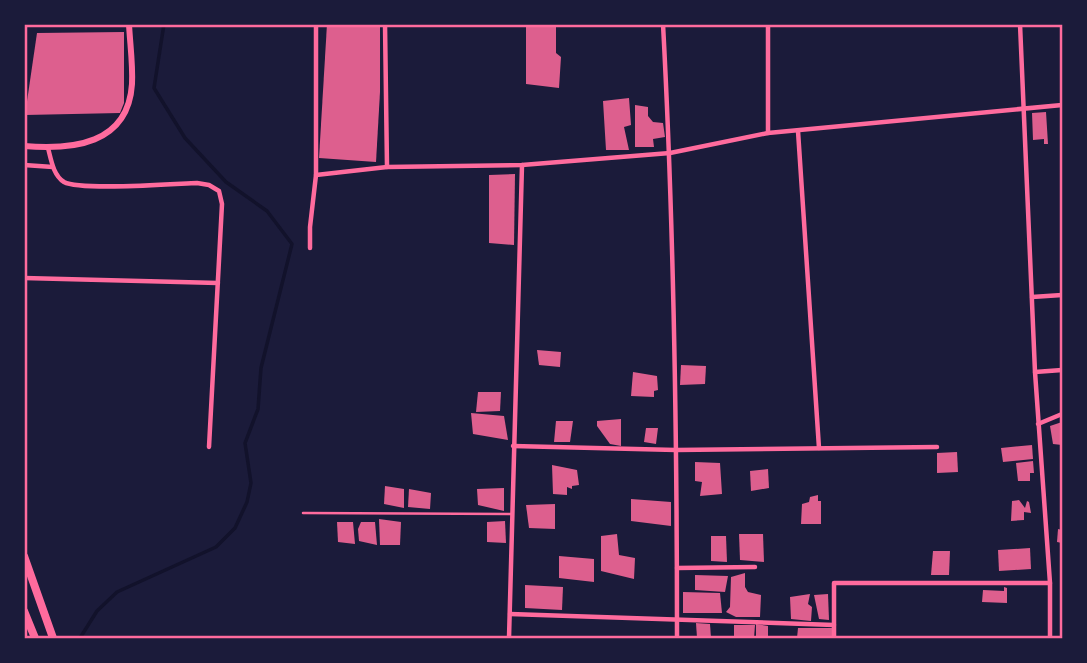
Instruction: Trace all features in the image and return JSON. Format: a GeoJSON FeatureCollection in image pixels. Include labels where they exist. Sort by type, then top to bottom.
{"type":"FeatureCollection","features":[{"type":"Feature","properties":{"kind":"highway"},"geometry":{"type":"LineString","coordinates":[[24,556],[53,639]]}},
{"type":"Feature","properties":{"kind":"highway"},"geometry":{"type":"LineString","coordinates":[[24,611],[35,639]]}},
{"type":"Feature","properties":{"kind":"street"},"geometry":{"type":"LineString","coordinates":[[24,146],[68,147],[93,142],[120,119],[128,105],[132,86],[128,24]]}},
{"type":"Feature","properties":{"kind":"street"},"geometry":{"type":"LineString","coordinates":[[310,248],[316,175],[316,24]]}},
{"type":"Feature","properties":{"kind":"street"},"geometry":{"type":"LineString","coordinates":[[385,24],[387,167]]}},
{"type":"Feature","properties":{"kind":"street"},"geometry":{"type":"LineString","coordinates":[[663,24],[670,153],[677,639]]}},
{"type":"Feature","properties":{"kind":"street"},"geometry":{"type":"LineString","coordinates":[[768,24],[768,134]]}},
{"type":"Feature","properties":{"kind":"street"},"geometry":{"type":"LineString","coordinates":[[1020,24],[1035,372],[1050,583],[1050,639]]}},
{"type":"Feature","properties":{"kind":"street"},"geometry":{"type":"LineString","coordinates":[[316,175],[387,167],[522,165],[670,153],[768,134],[1062,105]]}},
{"type":"Feature","properties":{"kind":"street"},"geometry":{"type":"LineString","coordinates":[[798,131],[819,448]]}},
{"type":"Feature","properties":{"kind":"street"},"geometry":{"type":"LineString","coordinates":[[48,148],[53,167],[64,182],[83,186],[197,183],[209,185],[219,191],[222,204],[209,446]]}},
{"type":"Feature","properties":{"kind":"street"},"geometry":{"type":"LineString","coordinates":[[24,165],[53,167]]}},
{"type":"Feature","properties":{"kind":"street"},"geometry":{"type":"LineString","coordinates":[[509,639],[522,165]]}},
{"type":"Feature","properties":{"kind":"street"},"geometry":{"type":"LineString","coordinates":[[24,278],[218,283]]}},
{"type":"Feature","properties":{"kind":"street"},"geometry":{"type":"LineString","coordinates":[[1032,297],[1062,295]]}},
{"type":"Feature","properties":{"kind":"street"},"geometry":{"type":"LineString","coordinates":[[1035,372],[1062,370]]}},
{"type":"Feature","properties":{"kind":"street"},"geometry":{"type":"LineString","coordinates":[[1038,424],[1062,414]]}},
{"type":"Feature","properties":{"kind":"street"},"geometry":{"type":"LineString","coordinates":[[513,446],[676,450],[937,447]]}},
{"type":"Feature","properties":{"kind":"street"},"geometry":{"type":"LineString","coordinates":[[677,568],[755,567]]}},
{"type":"Feature","properties":{"kind":"street"},"geometry":{"type":"LineString","coordinates":[[834,639],[834,583],[1050,583]]}},
{"type":"Feature","properties":{"kind":"street"},"geometry":{"type":"LineString","coordinates":[[510,614],[834,625]]}},
{"type":"Feature","properties":{"kind":"lane"},"geometry":{"type":"LineString","coordinates":[[303,513],[512,514]]}},
{"type":"Feature","properties":{"kind":"building"},"geometry":{"type":"Polygon","coordinates":[[[327,24],[380,24],[376,162],[319,158],[327,24]]]}},
{"type":"Feature","properties":{"kind":"building"},"geometry":{"type":"Polygon","coordinates":[[[526,24],[556,24],[556,53],[561,57],[559,88],[526,84],[526,24]]]}},
{"type":"Feature","properties":{"kind":"building"},"geometry":{"type":"Polygon","coordinates":[[[124,32],[124,103],[120,113],[25,115],[37,33],[124,32]]]}},
{"type":"Feature","properties":{"kind":"building"},"geometry":{"type":"Polygon","coordinates":[[[629,98],[631,125],[624,127],[629,150],[606,150],[603,101],[629,98]]]}},
{"type":"Feature","properties":{"kind":"building"},"geometry":{"type":"Polygon","coordinates":[[[635,105],[648,107],[648,116],[653,122],[663,123],[665,137],[653,139],[654,147],[635,147],[635,105]]]}},
{"type":"Feature","properties":{"kind":"building"},"geometry":{"type":"Polygon","coordinates":[[[1046,112],[1048,144],[1044,144],[1044,139],[1033,140],[1032,113],[1046,112]]]}},
{"type":"Feature","properties":{"kind":"building"},"geometry":{"type":"Polygon","coordinates":[[[515,174],[514,245],[489,243],[489,175],[515,174]]]}},
{"type":"Feature","properties":{"kind":"building"},"geometry":{"type":"Polygon","coordinates":[[[537,350],[561,352],[560,367],[539,365],[537,350]]]}},
{"type":"Feature","properties":{"kind":"building"},"geometry":{"type":"Polygon","coordinates":[[[681,365],[706,366],[705,384],[680,385],[681,365]]]}},
{"type":"Feature","properties":{"kind":"building"},"geometry":{"type":"Polygon","coordinates":[[[633,372],[657,376],[658,390],[654,391],[654,397],[631,396],[633,372]]]}},
{"type":"Feature","properties":{"kind":"building"},"geometry":{"type":"Polygon","coordinates":[[[478,392],[501,392],[500,411],[476,412],[478,392]]]}},
{"type":"Feature","properties":{"kind":"building"},"geometry":{"type":"Polygon","coordinates":[[[471,413],[504,416],[508,440],[473,434],[471,413]]]}},
{"type":"Feature","properties":{"kind":"building"},"geometry":{"type":"Polygon","coordinates":[[[621,419],[621,446],[610,444],[597,426],[597,421],[621,419]]]}},
{"type":"Feature","properties":{"kind":"building"},"geometry":{"type":"Polygon","coordinates":[[[556,421],[573,421],[570,442],[554,442],[556,421]]]}},
{"type":"Feature","properties":{"kind":"building"},"geometry":{"type":"Polygon","coordinates":[[[1062,422],[1062,445],[1053,444],[1050,426],[1062,422]]]}},
{"type":"Feature","properties":{"kind":"building"},"geometry":{"type":"Polygon","coordinates":[[[646,428],[658,428],[656,444],[644,442],[646,428]]]}},
{"type":"Feature","properties":{"kind":"building"},"geometry":{"type":"Polygon","coordinates":[[[1032,445],[1033,459],[1003,462],[1001,448],[1032,445]]]}},
{"type":"Feature","properties":{"kind":"building"},"geometry":{"type":"Polygon","coordinates":[[[957,452],[958,472],[937,473],[937,453],[957,452]]]}},
{"type":"Feature","properties":{"kind":"building"},"geometry":{"type":"Polygon","coordinates":[[[1033,461],[1034,473],[1030,473],[1030,481],[1018,481],[1016,463],[1033,461]]]}},
{"type":"Feature","properties":{"kind":"building"},"geometry":{"type":"Polygon","coordinates":[[[695,462],[720,463],[722,494],[700,496],[702,482],[695,481],[695,462]]]}},
{"type":"Feature","properties":{"kind":"building"},"geometry":{"type":"Polygon","coordinates":[[[552,465],[577,470],[579,485],[572,486],[572,489],[567,487],[567,495],[553,494],[552,465]]]}},
{"type":"Feature","properties":{"kind":"building"},"geometry":{"type":"Polygon","coordinates":[[[768,469],[769,488],[751,491],[750,471],[768,469]]]}},
{"type":"Feature","properties":{"kind":"building"},"geometry":{"type":"Polygon","coordinates":[[[385,486],[404,489],[404,508],[384,504],[385,486]]]}},
{"type":"Feature","properties":{"kind":"building"},"geometry":{"type":"Polygon","coordinates":[[[504,488],[504,511],[478,505],[477,489],[504,488]]]}},
{"type":"Feature","properties":{"kind":"building"},"geometry":{"type":"Polygon","coordinates":[[[409,489],[431,493],[430,509],[408,507],[409,489]]]}},
{"type":"Feature","properties":{"kind":"building"},"geometry":{"type":"Polygon","coordinates":[[[818,495],[818,501],[821,501],[821,524],[801,524],[802,504],[809,502],[810,497],[818,495]]]}},
{"type":"Feature","properties":{"kind":"building"},"geometry":{"type":"Polygon","coordinates":[[[631,499],[671,502],[671,526],[631,521],[631,499]]]}},
{"type":"Feature","properties":{"kind":"building"},"geometry":{"type":"Polygon","coordinates":[[[1019,500],[1025,508],[1027,501],[1029,502],[1031,513],[1024,512],[1024,520],[1011,521],[1012,501],[1019,500]]]}},
{"type":"Feature","properties":{"kind":"building"},"geometry":{"type":"Polygon","coordinates":[[[555,504],[555,529],[529,528],[526,505],[555,504]]]}},
{"type":"Feature","properties":{"kind":"building"},"geometry":{"type":"Polygon","coordinates":[[[379,519],[401,522],[400,545],[380,545],[379,519]]]}},
{"type":"Feature","properties":{"kind":"building"},"geometry":{"type":"Polygon","coordinates":[[[505,521],[506,543],[487,542],[487,522],[505,521]]]}},
{"type":"Feature","properties":{"kind":"building"},"geometry":{"type":"Polygon","coordinates":[[[337,522],[353,522],[355,544],[338,542],[337,522]]]}},
{"type":"Feature","properties":{"kind":"building"},"geometry":{"type":"Polygon","coordinates":[[[361,522],[375,522],[377,545],[359,541],[358,529],[361,522]]]}},
{"type":"Feature","properties":{"kind":"building"},"geometry":{"type":"Polygon","coordinates":[[[1058,529],[1062,530],[1062,543],[1057,542],[1058,529]]]}},
{"type":"Feature","properties":{"kind":"building"},"geometry":{"type":"Polygon","coordinates":[[[617,534],[619,555],[635,558],[634,579],[601,571],[601,536],[617,534]]]}},
{"type":"Feature","properties":{"kind":"building"},"geometry":{"type":"Polygon","coordinates":[[[739,534],[763,534],[764,562],[740,560],[739,534]]]}},
{"type":"Feature","properties":{"kind":"building"},"geometry":{"type":"Polygon","coordinates":[[[711,536],[726,536],[727,562],[711,561],[711,536]]]}},
{"type":"Feature","properties":{"kind":"building"},"geometry":{"type":"Polygon","coordinates":[[[1030,548],[1031,569],[999,571],[998,550],[1030,548]]]}},
{"type":"Feature","properties":{"kind":"building"},"geometry":{"type":"Polygon","coordinates":[[[933,551],[950,551],[949,575],[931,575],[933,551]]]}},
{"type":"Feature","properties":{"kind":"building"},"geometry":{"type":"Polygon","coordinates":[[[559,556],[594,559],[594,582],[559,578],[559,556]]]}},
{"type":"Feature","properties":{"kind":"building"},"geometry":{"type":"Polygon","coordinates":[[[745,573],[745,587],[748,592],[761,595],[760,617],[736,617],[726,612],[730,607],[731,577],[745,573]]]}},
{"type":"Feature","properties":{"kind":"building"},"geometry":{"type":"Polygon","coordinates":[[[695,575],[728,576],[725,592],[695,590],[695,575]]]}},
{"type":"Feature","properties":{"kind":"building"},"geometry":{"type":"Polygon","coordinates":[[[525,585],[563,587],[562,610],[525,608],[525,585]]]}},
{"type":"Feature","properties":{"kind":"building"},"geometry":{"type":"Polygon","coordinates":[[[1004,587],[1007,588],[1007,603],[982,602],[983,590],[1004,591],[1004,587]]]}},
{"type":"Feature","properties":{"kind":"building"},"geometry":{"type":"Polygon","coordinates":[[[683,592],[720,593],[722,613],[683,613],[683,592]]]}},
{"type":"Feature","properties":{"kind":"building"},"geometry":{"type":"Polygon","coordinates":[[[810,594],[808,604],[812,607],[811,621],[791,619],[790,597],[810,594]]]}},
{"type":"Feature","properties":{"kind":"building"},"geometry":{"type":"Polygon","coordinates":[[[828,594],[829,620],[819,619],[814,595],[828,594]]]}},
{"type":"Feature","properties":{"kind":"building"},"geometry":{"type":"Polygon","coordinates":[[[696,623],[710,624],[711,638],[697,638],[696,623]]]}},
{"type":"Feature","properties":{"kind":"building"},"geometry":{"type":"Polygon","coordinates":[[[756,624],[768,626],[768,638],[756,638],[756,624]]]}},
{"type":"Feature","properties":{"kind":"building"},"geometry":{"type":"Polygon","coordinates":[[[734,625],[755,625],[754,638],[734,638],[734,625]]]}},
{"type":"Feature","properties":{"kind":"building"},"geometry":{"type":"Polygon","coordinates":[[[798,628],[832,628],[832,638],[797,638],[798,628]]]}},
{"type":"Feature","properties":{"kind":"waterway"},"geometry":{"type":"LineString","coordinates":[[80,638],[97,611],[117,592],[216,547],[235,528],[247,502],[251,483],[245,443],[258,409],[261,368],[292,244],[267,211],[226,182],[185,138],[154,88],[164,24]]}}]}
